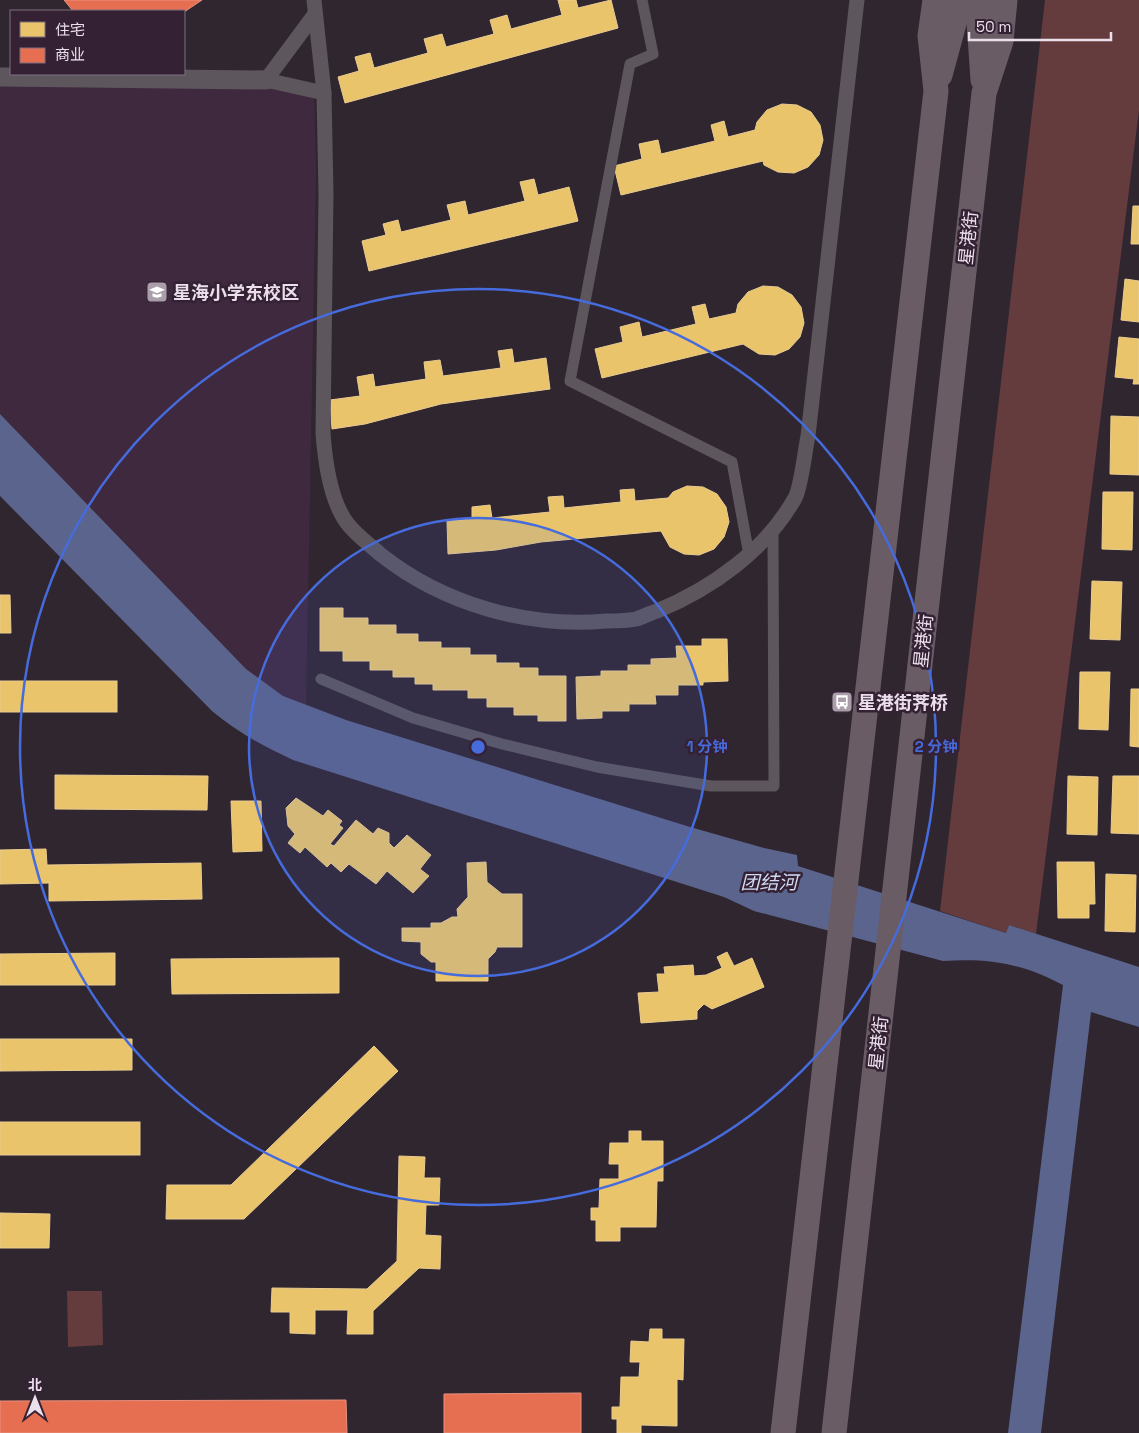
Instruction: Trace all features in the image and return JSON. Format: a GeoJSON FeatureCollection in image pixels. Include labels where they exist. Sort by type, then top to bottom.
{"type":"FeatureCollection","features":[{"type":"Feature","properties":{"kind":"main road"},"geometry":{"type":"LineString","coordinates":[[935,0],[930,36],[936,91]]}},
{"type":"Feature","properties":{"kind":"main road"},"geometry":{"type":"LineString","coordinates":[[783,1433],[936,91],[955,20],[957,0]]}},
{"type":"Feature","properties":{"kind":"main road"},"geometry":{"type":"LineString","coordinates":[[981,0],[979,22],[984,93]]}},
{"type":"Feature","properties":{"kind":"main road","name":"星港街"},"geometry":{"type":"LineString","coordinates":[[834,1433],[984,93],[1001,41],[1005,0]]}},
{"type":"Feature","properties":{"kind":"street"},"geometry":{"type":"LineString","coordinates":[[642,0],[653,54],[630,64],[570,381],[732,462],[750,555]]}},
{"type":"Feature","properties":{"kind":"street"},"geometry":{"type":"LineString","coordinates":[[315,7],[324,93],[326,194],[323,433],[330,479],[338,507],[347,523],[362,539],[400,570],[446,594],[485,609],[527,618],[583,623],[635,619],[672,605],[710,584],[750,555],[773,529],[796,497],[808,436],[857,0]]}},
{"type":"Feature","properties":{"kind":"street"},"geometry":{"type":"LineString","coordinates":[[266,80],[315,7]]}},
{"type":"Feature","properties":{"kind":"street"},"geometry":{"type":"LineString","coordinates":[[0,77],[266,80],[324,93]]}},
{"type":"Feature","properties":{"kind":"street"},"geometry":{"type":"LineString","coordinates":[[321,678],[413,718],[502,744],[598,767],[660,779],[711,786],[774,786],[773,529]]}},
{"type":"Feature","properties":{"kind":"shaded area"},"geometry":{"type":"Polygon","coordinates":[[[1045,0],[1139,0],[1139,110],[1036,934],[1009,925],[1006,933],[940,911],[1045,0]]]}},
{"type":"Feature","properties":{"kind":"shaded area","name":"星海小学东校区"},"geometry":{"type":"Polygon","coordinates":[[[0,80],[314,85],[316,169],[306,705],[283,696],[246,669],[0,414],[0,80]]]}},
{"type":"Feature","properties":{"kind":"shaded area"},"geometry":{"type":"Polygon","coordinates":[[[67,1291],[102,1291],[103,1345],[68,1347],[67,1291]]]}},
{"type":"Feature","properties":{"kind":"water","name":"团结河"},"geometry":{"type":"Polygon","coordinates":[[[0,414],[246,669],[283,696],[346,720],[690,827],[764,848],[797,855],[798,866],[1006,933],[1009,925],[1139,967],[1139,1027],[1091,1012],[1041,1433],[1008,1433],[1063,985],[1019,967],[990,961],[943,961],[754,911],[724,897],[293,760],[261,744],[231,726],[212,711],[0,496],[0,414]]]}},
{"type":"Feature","properties":{"kind":"building: 住宅"},"geometry":{"type":"Polygon","coordinates":[[[558,0],[576,0],[578,8],[611,0],[618,28],[345,103],[338,77],[359,71],[355,57],[370,53],[374,68],[428,53],[424,39],[442,34],[446,47],[494,34],[490,20],[507,15],[511,29],[562,15],[558,0]]]}},
{"type":"Feature","properties":{"kind":"building: 住宅"},"geometry":{"type":"Polygon","coordinates":[[[782,104],[797,105],[811,112],[820,125],[823,140],[819,155],[808,167],[794,173],[778,172],[764,165],[763,161],[621,195],[614,166],[642,159],[639,144],[658,140],[661,154],[715,141],[711,125],[724,121],[728,137],[755,130],[757,122],[767,110],[782,104]]]}},
{"type":"Feature","properties":{"kind":"building: 住宅"},"geometry":{"type":"Polygon","coordinates":[[[534,179],[538,195],[569,187],[578,221],[369,271],[362,241],[386,235],[383,224],[398,220],[401,232],[451,220],[447,205],[465,201],[468,215],[525,201],[520,182],[534,179]]]}},
{"type":"Feature","properties":{"kind":"building: 住宅"},"geometry":{"type":"Polygon","coordinates":[[[1133,206],[1139,206],[1139,244],[1131,244],[1133,206]]]}},
{"type":"Feature","properties":{"kind":"building: 住宅"},"geometry":{"type":"Polygon","coordinates":[[[1125,279],[1139,281],[1139,322],[1121,320],[1125,279]]]}},
{"type":"Feature","properties":{"kind":"building: 住宅"},"geometry":{"type":"Polygon","coordinates":[[[763,286],[778,287],[792,295],[801,307],[804,323],[800,337],[789,349],[775,355],[759,354],[743,344],[602,378],[595,349],[623,342],[620,327],[639,322],[642,337],[696,324],[692,307],[705,304],[709,319],[736,313],[738,304],[748,292],[763,286]]]}},
{"type":"Feature","properties":{"kind":"building: 住宅"},"geometry":{"type":"Polygon","coordinates":[[[1119,337],[1139,339],[1139,384],[1133,384],[1134,379],[1115,377],[1119,337]]]}},
{"type":"Feature","properties":{"kind":"building: 住宅"},"geometry":{"type":"Polygon","coordinates":[[[512,349],[514,363],[546,358],[550,389],[441,404],[365,424],[332,429],[330,400],[360,396],[357,377],[373,374],[375,387],[426,379],[424,362],[440,360],[443,376],[501,368],[498,351],[512,349]]]}},
{"type":"Feature","properties":{"kind":"building: 住宅"},"geometry":{"type":"Polygon","coordinates":[[[1111,416],[1139,417],[1139,475],[1110,474],[1111,416]]]}},
{"type":"Feature","properties":{"kind":"building: 住宅"},"geometry":{"type":"Polygon","coordinates":[[[687,486],[703,487],[717,494],[726,507],[729,522],[724,537],[714,549],[699,555],[684,554],[670,547],[661,531],[541,542],[496,550],[448,554],[447,521],[472,519],[472,507],[490,505],[492,518],[550,512],[548,497],[563,496],[564,508],[621,502],[620,490],[634,489],[635,501],[668,498],[673,492],[687,486]]]}},
{"type":"Feature","properties":{"kind":"building: 住宅"},"geometry":{"type":"Polygon","coordinates":[[[1103,492],[1133,492],[1132,550],[1102,549],[1103,492]]]}},
{"type":"Feature","properties":{"kind":"building: 住宅"},"geometry":{"type":"Polygon","coordinates":[[[1092,581],[1122,582],[1120,640],[1090,639],[1092,581]]]}},
{"type":"Feature","properties":{"kind":"building: 住宅"},"geometry":{"type":"Polygon","coordinates":[[[0,595],[10,595],[11,633],[0,633],[0,595]]]}},
{"type":"Feature","properties":{"kind":"building: 住宅"},"geometry":{"type":"Polygon","coordinates":[[[320,608],[343,608],[343,618],[368,618],[368,625],[396,625],[396,634],[418,634],[418,642],[441,642],[441,648],[470,648],[470,655],[496,655],[496,663],[519,663],[519,668],[538,668],[538,676],[566,676],[566,721],[538,721],[538,715],[514,715],[514,707],[487,707],[487,698],[468,698],[468,690],[433,690],[433,684],[415,684],[415,677],[393,677],[393,670],[370,670],[370,661],[343,661],[343,651],[320,651],[320,608]]]}},
{"type":"Feature","properties":{"kind":"building: 住宅"},"geometry":{"type":"Polygon","coordinates":[[[702,639],[727,639],[728,681],[703,682],[703,685],[678,685],[678,695],[655,695],[656,704],[629,704],[629,711],[602,711],[602,718],[577,719],[576,677],[601,676],[601,671],[628,671],[628,665],[651,665],[651,659],[677,658],[676,646],[702,646],[702,639]]]}},
{"type":"Feature","properties":{"kind":"building: 住宅"},"geometry":{"type":"Polygon","coordinates":[[[1080,672],[1110,672],[1108,730],[1079,729],[1080,672]]]}},
{"type":"Feature","properties":{"kind":"building: 住宅"},"geometry":{"type":"Polygon","coordinates":[[[0,681],[117,681],[117,712],[0,712],[0,681]]]}},
{"type":"Feature","properties":{"kind":"building: 住宅"},"geometry":{"type":"Polygon","coordinates":[[[1131,689],[1139,689],[1139,747],[1130,746],[1131,689]]]}},
{"type":"Feature","properties":{"kind":"building: 住宅"},"geometry":{"type":"Polygon","coordinates":[[[55,775],[208,776],[207,810],[55,809],[55,775]]]}},
{"type":"Feature","properties":{"kind":"building: 住宅"},"geometry":{"type":"Polygon","coordinates":[[[1068,776],[1098,777],[1097,835],[1067,834],[1068,776]]]}},
{"type":"Feature","properties":{"kind":"building: 住宅"},"geometry":{"type":"Polygon","coordinates":[[[1113,776],[1139,776],[1139,834],[1111,833],[1113,776]]]}},
{"type":"Feature","properties":{"kind":"building: 住宅"},"geometry":{"type":"Polygon","coordinates":[[[296,798],[323,816],[328,810],[342,821],[339,825],[343,828],[330,844],[334,846],[356,820],[373,834],[378,828],[389,833],[389,843],[394,848],[407,835],[431,855],[420,869],[429,876],[413,893],[387,871],[376,884],[349,864],[341,872],[331,863],[327,867],[305,847],[300,853],[288,843],[295,834],[288,826],[286,808],[296,798]]]}},
{"type":"Feature","properties":{"kind":"building: 住宅"},"geometry":{"type":"Polygon","coordinates":[[[231,801],[261,801],[262,851],[233,852],[231,801]]]}},
{"type":"Feature","properties":{"kind":"building: 住宅"},"geometry":{"type":"Polygon","coordinates":[[[46,849],[47,865],[201,863],[202,899],[49,901],[49,883],[0,884],[0,850],[46,849]]]}},
{"type":"Feature","properties":{"kind":"building: 住宅"},"geometry":{"type":"Polygon","coordinates":[[[486,862],[487,882],[502,894],[522,894],[522,947],[497,947],[488,959],[488,981],[436,981],[436,962],[431,962],[421,954],[421,942],[402,941],[402,928],[431,928],[431,923],[441,923],[452,917],[458,917],[457,909],[468,897],[467,863],[486,862]]]}},
{"type":"Feature","properties":{"kind":"building: 住宅"},"geometry":{"type":"Polygon","coordinates":[[[1057,862],[1094,862],[1095,904],[1089,904],[1089,918],[1058,918],[1057,862]]]}},
{"type":"Feature","properties":{"kind":"building: 住宅"},"geometry":{"type":"Polygon","coordinates":[[[1106,874],[1136,875],[1135,932],[1105,931],[1106,874]]]}},
{"type":"Feature","properties":{"kind":"building: 住宅"},"geometry":{"type":"Polygon","coordinates":[[[727,952],[734,966],[752,958],[764,987],[712,1009],[704,1004],[697,1011],[697,1019],[641,1023],[638,993],[659,992],[657,974],[665,974],[664,967],[693,965],[694,976],[706,975],[722,968],[717,957],[727,952]]]}},
{"type":"Feature","properties":{"kind":"building: 住宅"},"geometry":{"type":"Polygon","coordinates":[[[115,953],[115,985],[0,985],[0,954],[115,953]]]}},
{"type":"Feature","properties":{"kind":"building: 住宅"},"geometry":{"type":"Polygon","coordinates":[[[339,958],[339,993],[172,994],[171,959],[339,958]]]}},
{"type":"Feature","properties":{"kind":"building: 住宅"},"geometry":{"type":"Polygon","coordinates":[[[0,1039],[132,1039],[132,1070],[0,1071],[0,1039]]]}},
{"type":"Feature","properties":{"kind":"building: 住宅"},"geometry":{"type":"Polygon","coordinates":[[[374,1046],[398,1071],[244,1219],[166,1219],[167,1185],[231,1185],[374,1046]]]}},
{"type":"Feature","properties":{"kind":"building: 住宅"},"geometry":{"type":"Polygon","coordinates":[[[0,1122],[140,1122],[140,1155],[0,1155],[0,1122]]]}},
{"type":"Feature","properties":{"kind":"building: 住宅"},"geometry":{"type":"Polygon","coordinates":[[[629,1131],[641,1131],[641,1141],[663,1141],[663,1181],[657,1181],[656,1227],[620,1227],[620,1241],[596,1241],[596,1220],[591,1220],[591,1208],[599,1208],[600,1179],[619,1179],[619,1164],[609,1164],[610,1143],[629,1143],[629,1131]]]}},
{"type":"Feature","properties":{"kind":"building: 住宅"},"geometry":{"type":"Polygon","coordinates":[[[399,1156],[425,1157],[424,1178],[440,1178],[439,1205],[426,1205],[425,1235],[441,1236],[440,1269],[419,1268],[373,1311],[373,1334],[347,1334],[348,1310],[315,1310],[315,1334],[290,1333],[290,1312],[271,1312],[272,1288],[367,1289],[397,1261],[399,1156]]]}},
{"type":"Feature","properties":{"kind":"building: 住宅"},"geometry":{"type":"Polygon","coordinates":[[[0,1213],[50,1214],[49,1248],[0,1248],[0,1213]]]}},
{"type":"Feature","properties":{"kind":"building: 住宅"},"geometry":{"type":"Polygon","coordinates":[[[650,1329],[662,1329],[662,1339],[684,1339],[683,1380],[677,1379],[677,1426],[641,1425],[641,1433],[617,1433],[617,1419],[612,1419],[612,1407],[620,1407],[621,1377],[639,1377],[640,1362],[630,1362],[631,1341],[649,1342],[650,1329]]]}},
{"type":"Feature","properties":{"kind":"building: 商业"},"geometry":{"type":"Polygon","coordinates":[[[64,0],[202,0],[185,11],[72,10],[64,0]]]}},
{"type":"Feature","properties":{"kind":"building: 商业"},"geometry":{"type":"Polygon","coordinates":[[[581,1393],[581,1433],[444,1433],[444,1394],[581,1393]]]}},
{"type":"Feature","properties":{"kind":"building: 商业"},"geometry":{"type":"Polygon","coordinates":[[[346,1400],[347,1433],[0,1433],[0,1401],[346,1400]]]}},
{"type":"Feature","properties":{"kind":"place","name":"星海小学东校区"},"geometry":{"type":"Point","coordinates":[157,292]}},
{"type":"Feature","properties":{"kind":"place","name":"星港街荠桥"},"geometry":{"type":"Point","coordinates":[842,702]}}]}
